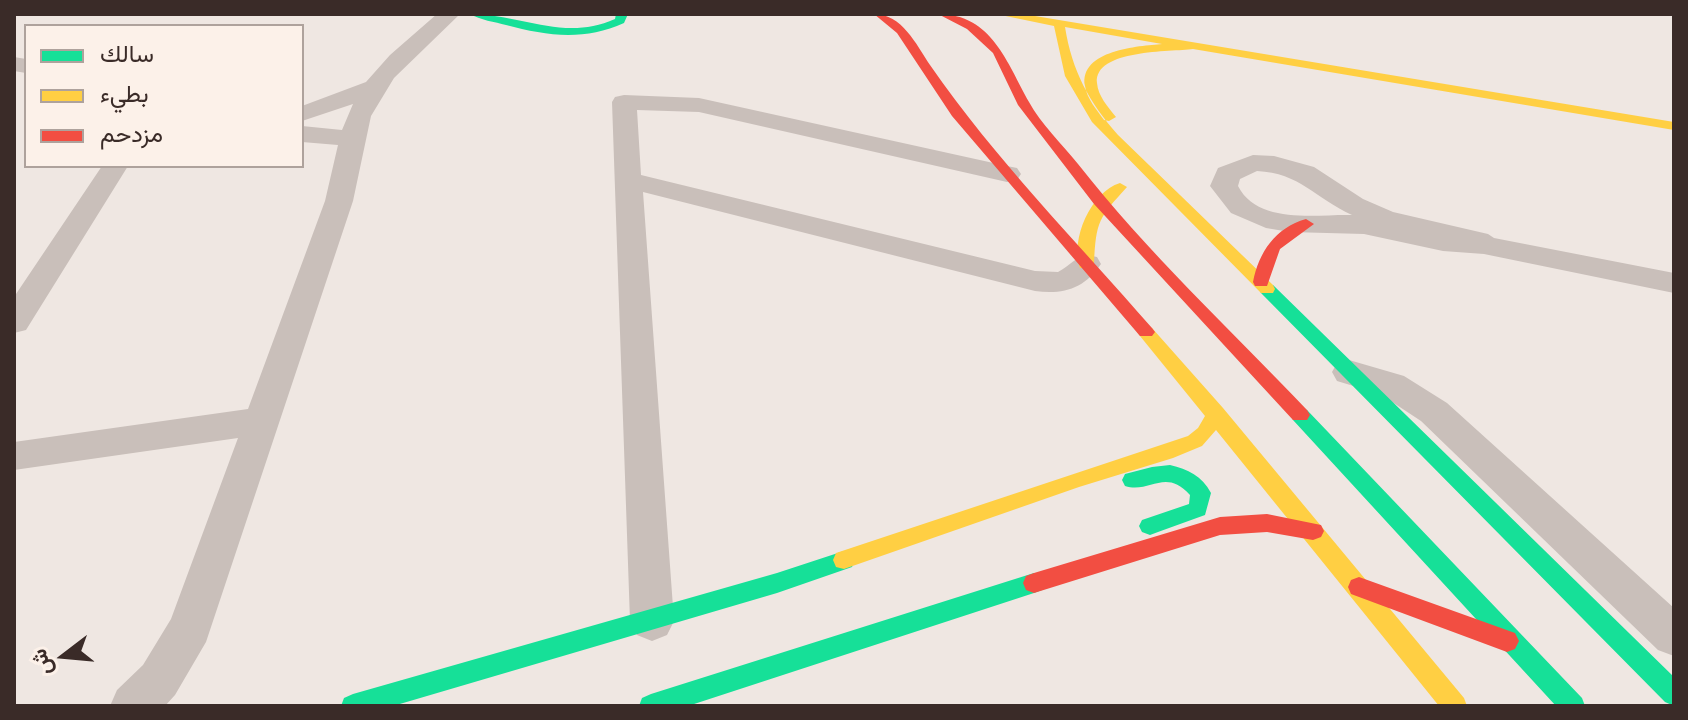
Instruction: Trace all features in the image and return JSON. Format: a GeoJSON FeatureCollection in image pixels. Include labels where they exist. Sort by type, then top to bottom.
{"type":"FeatureCollection","features":[{"type":"Feature","properties":{"kind":"main road"},"geometry":{"type":"LineString","coordinates":[[476,14],[574,34],[610,28],[620,21],[622,14]]}},
{"type":"Feature","properties":{"kind":"main road"},"geometry":{"type":"LineString","coordinates":[[880,14],[901,31],[936,87],[1007,174],[1216,413],[1455,706]]}},
{"type":"Feature","properties":{"kind":"main road"},"geometry":{"type":"LineString","coordinates":[[944,14],[971,27],[998,51],[1024,105],[1099,201],[1573,706]]}},
{"type":"Feature","properties":{"kind":"main road"},"geometry":{"type":"LineString","coordinates":[[1002,14],[1674,126]]}},
{"type":"Feature","properties":{"kind":"main road"},"geometry":{"type":"LineString","coordinates":[[1024,40],[1054,22]]}},
{"type":"Feature","properties":{"kind":"main road"},"geometry":{"type":"LineString","coordinates":[[1054,22],[1063,62],[1086,107],[1113,140],[1171,193],[1674,694]]}},
{"type":"Feature","properties":{"kind":"main road"},"geometry":{"type":"LineString","coordinates":[[1171,193],[1156,171],[1099,106],[1091,81],[1100,62],[1118,53],[1190,46]]}},
{"type":"Feature","properties":{"kind":"main road"},"geometry":{"type":"LineString","coordinates":[[1021,61],[1026,88],[1048,134]]}},
{"type":"Feature","properties":{"kind":"main road"},"geometry":{"type":"LineString","coordinates":[[1086,264],[1090,221],[1099,201],[1117,188],[1143,189],[1191,234],[1234,256]]}},
{"type":"Feature","properties":{"kind":"main road"},"geometry":{"type":"LineString","coordinates":[[1261,282],[1265,257],[1271,246],[1292,229],[1306,224]]}},
{"type":"Feature","properties":{"kind":"main road"},"geometry":{"type":"LineString","coordinates":[[353,706],[791,579],[1182,447],[1205,433],[1216,413]]}},
{"type":"Feature","properties":{"kind":"main road"},"geometry":{"type":"LineString","coordinates":[[982,512],[1044,506],[1159,472],[1179,473],[1197,485],[1201,493],[1198,509],[1129,533]]}},
{"type":"Feature","properties":{"kind":"main road"},"geometry":{"type":"LineString","coordinates":[[651,706],[1220,526],[1267,521],[1313,531]]}},
{"type":"Feature","properties":{"kind":"main road"},"geometry":{"type":"LineString","coordinates":[[1026,585],[1049,568],[1102,542]]}},
{"type":"Feature","properties":{"kind":"main road"},"geometry":{"type":"LineString","coordinates":[[1359,587],[1514,643]]}},
{"type":"Feature","properties":{"kind":"street"},"geometry":{"type":"LineString","coordinates":[[134,706],[159,680],[190,628],[339,201],[364,105],[391,68],[450,14]]}},
{"type":"Feature","properties":{"kind":"street"},"geometry":{"type":"LineString","coordinates":[[304,113],[375,87]]}},
{"type":"Feature","properties":{"kind":"street"},"geometry":{"type":"LineString","coordinates":[[652,621],[624,102],[699,105],[1007,174]]}},
{"type":"Feature","properties":{"kind":"street"},"geometry":{"type":"LineString","coordinates":[[304,134],[353,139]]}},
{"type":"Feature","properties":{"kind":"street"},"geometry":{"type":"LineString","coordinates":[[1484,245],[1478,240],[1370,213],[1348,202],[1315,176],[1291,167],[1265,163],[1242,165],[1224,179],[1227,193],[1233,201],[1253,213],[1279,222],[1353,224],[1484,245],[1674,283]]}},
{"type":"Feature","properties":{"kind":"street"},"geometry":{"type":"LineString","coordinates":[[14,322],[114,168]]}},
{"type":"Feature","properties":{"kind":"street"},"geometry":{"type":"LineString","coordinates":[[628,180],[1035,281],[1059,283],[1070,280],[1078,276],[1086,264]]}},
{"type":"Feature","properties":{"kind":"street"},"geometry":{"type":"LineString","coordinates":[[14,269],[51,265]]}},
{"type":"Feature","properties":{"kind":"street"},"geometry":{"type":"LineString","coordinates":[[1348,371],[1392,385],[1434,412],[1674,636]]}},
{"type":"Feature","properties":{"kind":"street"},"geometry":{"type":"LineString","coordinates":[[14,456],[261,421]]}},
{"type":"Feature","properties":{"kind":"traffic: fast"},"geometry":{"type":"LineString","coordinates":[[476,14],[530,28],[567,33],[603,29],[620,21],[622,14]]}},
{"type":"Feature","properties":{"kind":"traffic: fast"},"geometry":{"type":"LineString","coordinates":[[1267,289],[1674,694]]}},
{"type":"Feature","properties":{"kind":"traffic: fast"},"geometry":{"type":"LineString","coordinates":[[1300,415],[1573,706]]}},
{"type":"Feature","properties":{"kind":"traffic: fast"},"geometry":{"type":"LineString","coordinates":[[1132,480],[1170,473],[1186,479],[1201,493],[1198,509],[1150,526]]}},
{"type":"Feature","properties":{"kind":"traffic: fast"},"geometry":{"type":"LineString","coordinates":[[353,706],[777,583],[844,560]]}},
{"type":"Feature","properties":{"kind":"traffic: fast"},"geometry":{"type":"LineString","coordinates":[[651,706],[1034,583]]}},
{"type":"Feature","properties":{"kind":"traffic: slow"},"geometry":{"type":"LineString","coordinates":[[1002,14],[1059,23],[1071,76],[1096,119],[1267,289]]}},
{"type":"Feature","properties":{"kind":"traffic: slow"},"geometry":{"type":"LineString","coordinates":[[1059,23],[1674,126]]}},
{"type":"Feature","properties":{"kind":"traffic: slow"},"geometry":{"type":"LineString","coordinates":[[1109,117],[1091,88],[1091,77],[1096,67],[1119,54],[1190,46]]}},
{"type":"Feature","properties":{"kind":"traffic: slow"},"geometry":{"type":"LineString","coordinates":[[1086,264],[1092,220],[1103,202],[1120,187]]}},
{"type":"Feature","properties":{"kind":"traffic: slow"},"geometry":{"type":"LineString","coordinates":[[1146,332],[1455,706]]}},
{"type":"Feature","properties":{"kind":"traffic: slow"},"geometry":{"type":"LineString","coordinates":[[844,560],[1075,480],[1166,453],[1195,441],[1205,433],[1216,413]]}},
{"type":"Feature","properties":{"kind":"traffic: jam"},"geometry":{"type":"LineString","coordinates":[[880,14],[901,31],[957,113],[1146,332]]}},
{"type":"Feature","properties":{"kind":"traffic: jam"},"geometry":{"type":"LineString","coordinates":[[944,14],[971,27],[998,51],[1024,105],[1099,201],[1300,415]]}},
{"type":"Feature","properties":{"kind":"traffic: jam"},"geometry":{"type":"LineString","coordinates":[[1261,282],[1274,246],[1306,224]]}},
{"type":"Feature","properties":{"kind":"traffic: jam"},"geometry":{"type":"LineString","coordinates":[[1034,583],[1220,526],[1267,523],[1313,531]]}},
{"type":"Feature","properties":{"kind":"traffic: jam"},"geometry":{"type":"LineString","coordinates":[[1359,587],[1507,641]]}}]}
